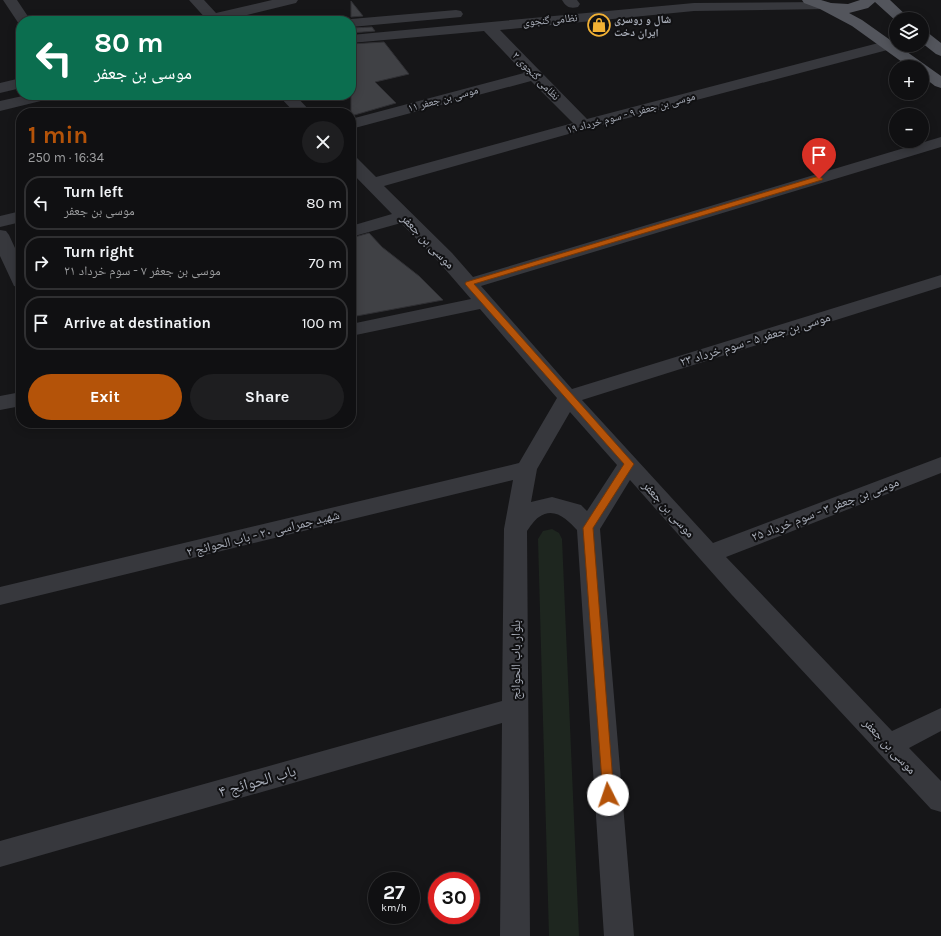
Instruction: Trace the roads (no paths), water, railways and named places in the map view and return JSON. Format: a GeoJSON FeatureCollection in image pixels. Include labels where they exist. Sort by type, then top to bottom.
{"type":"FeatureCollection","features":[{"type":"Feature","properties":{"kind":"main road"},"geometry":{"type":"LineString","coordinates":[[819,4],[850,8],[859,6],[869,0]]}},
{"type":"Feature","properties":{"kind":"main road"},"geometry":{"type":"LineString","coordinates":[[881,0],[895,12]]}},
{"type":"Feature","properties":{"kind":"main road"},"geometry":{"type":"LineString","coordinates":[[819,4],[857,23],[889,45]]}},
{"type":"Feature","properties":{"kind":"main road"},"geometry":{"type":"LineString","coordinates":[[929,41],[941,51]]}},
{"type":"Feature","properties":{"kind":"main road"},"geometry":{"type":"LineString","coordinates":[[898,52],[909,60]]}},
{"type":"Feature","properties":{"kind":"main road"},"geometry":{"type":"LineString","coordinates":[[929,74],[941,83]]}},
{"type":"Feature","properties":{"kind":"street"},"geometry":{"type":"LineString","coordinates":[[10,0],[21,16]]}},
{"type":"Feature","properties":{"kind":"street"},"geometry":{"type":"LineString","coordinates":[[196,0],[211,16]]}},
{"type":"Feature","properties":{"kind":"street"},"geometry":{"type":"LineString","coordinates":[[230,16],[291,0]]}},
{"type":"Feature","properties":{"kind":"street"},"geometry":{"type":"LineString","coordinates":[[603,2],[625,0]]}},
{"type":"Feature","properties":{"kind":"street","name":"نظامی گنجوی"},"geometry":{"type":"LineString","coordinates":[[567,3],[588,3]]}},
{"type":"Feature","properties":{"kind":"street","name":"نظامی گنجوی"},"geometry":{"type":"LineString","coordinates":[[356,39],[694,7],[753,3],[819,4]]}},
{"type":"Feature","properties":{"kind":"street"},"geometry":{"type":"LineString","coordinates":[[356,23],[470,13]]}},
{"type":"Feature","properties":{"kind":"street","name":"نظامی گنجوی ۲"},"geometry":{"type":"LineString","coordinates":[[488,26],[584,125]]}},
{"type":"Feature","properties":{"kind":"street","name":"موسی بن جعفر ۹ - سوم خرداد ۱۹"},"geometry":{"type":"LineString","coordinates":[[372,184],[584,125],[889,46]]}},
{"type":"Feature","properties":{"kind":"street","name":"موسی بن جعفر ۱۱"},"geometry":{"type":"LineString","coordinates":[[356,123],[534,75]]}},
{"type":"Feature","properties":{"kind":"street"},"geometry":{"type":"LineString","coordinates":[[0,88],[16,84]]}},
{"type":"Feature","properties":{"kind":"street"},"geometry":{"type":"LineString","coordinates":[[0,106],[26,100]]}},
{"type":"Feature","properties":{"kind":"street"},"geometry":{"type":"LineString","coordinates":[[291,100],[299,108]]}},
{"type":"Feature","properties":{"kind":"street"},"geometry":{"type":"LineString","coordinates":[[469,284],[941,142]]}},
{"type":"Feature","properties":{"kind":"street","name":"موسی بن جعفر"},"geometry":{"type":"LineString","coordinates":[[356,167],[445,257],[709,554],[941,800]]}},
{"type":"Feature","properties":{"kind":"street"},"geometry":{"type":"LineString","coordinates":[[356,230],[404,216]]}},
{"type":"Feature","properties":{"kind":"street"},"geometry":{"type":"LineString","coordinates":[[0,222],[16,217]]}},
{"type":"Feature","properties":{"kind":"street"},"geometry":{"type":"LineString","coordinates":[[0,236],[16,271]]}},
{"type":"Feature","properties":{"kind":"street","name":"موسی بن جعفر ۵ - سوم خرداد ۲۳"},"geometry":{"type":"LineString","coordinates":[[568,397],[941,281]]}},
{"type":"Feature","properties":{"kind":"street"},"geometry":{"type":"LineString","coordinates":[[356,329],[486,302]]}},
{"type":"Feature","properties":{"kind":"street","name":"بلوار باب الحوائج"},"geometry":{"type":"LineString","coordinates":[[515,936],[515,529],[526,469],[568,397]]}},
{"type":"Feature","properties":{"kind":"street"},"geometry":{"type":"LineString","coordinates":[[0,403],[16,400]]}},
{"type":"Feature","properties":{"kind":"street"},"geometry":{"type":"LineString","coordinates":[[619,936],[588,528],[629,464]]}},
{"type":"Feature","properties":{"kind":"street","name":"موسی بن جعفر ۳ - سوم خرداد ۲۵"},"geometry":{"type":"LineString","coordinates":[[709,554],[941,464]]}},
{"type":"Feature","properties":{"kind":"street","name":"شهید جمراسی ۲۰ - باب الحوائج ۲"},"geometry":{"type":"LineString","coordinates":[[0,596],[526,469]]}},
{"type":"Feature","properties":{"kind":"street"},"geometry":{"type":"LineString","coordinates":[[515,529],[532,510],[552,505],[572,512],[588,528]]}},
{"type":"Feature","properties":{"kind":"street","name":"باب الحوائج ۴"},"geometry":{"type":"LineString","coordinates":[[0,854],[514,708]]}},
{"type":"Feature","properties":{"kind":"street"},"geometry":{"type":"LineString","coordinates":[[889,745],[941,719]]}},
{"type":"Feature","properties":{"kind":"place","name":"شال و روسری ایران دخت"},"geometry":{"type":"Point","coordinates":[599,25]}}]}
